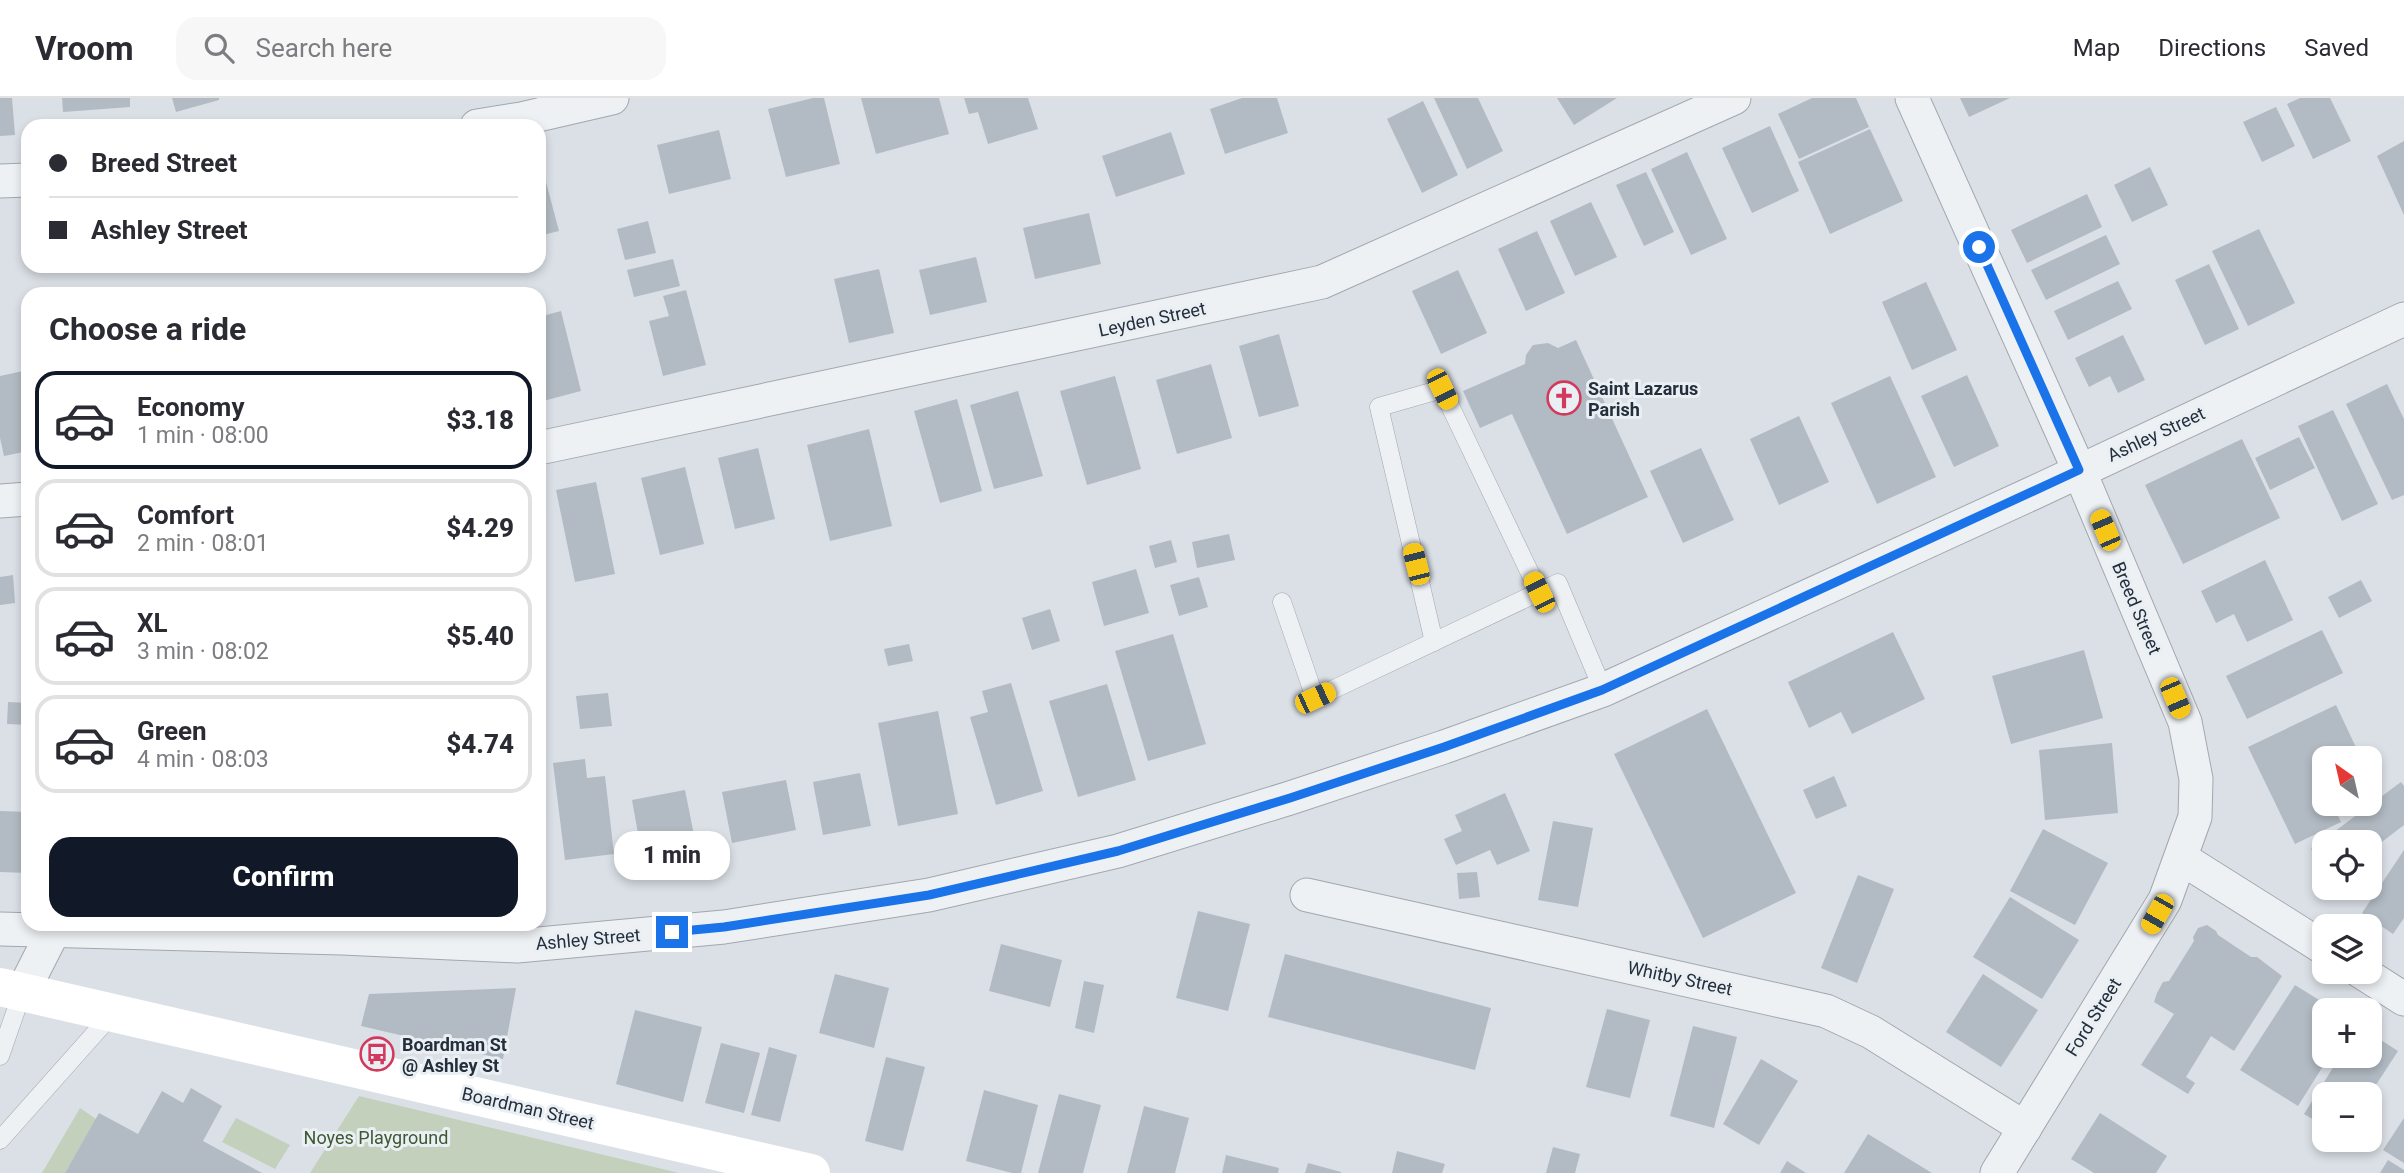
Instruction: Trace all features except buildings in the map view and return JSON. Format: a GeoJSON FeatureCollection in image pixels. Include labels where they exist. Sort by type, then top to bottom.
{"type":"FeatureCollection","features":[{"type":"Feature","properties":{"kind":"main road","name":"Boardman Street"},"geometry":{"type":"LineString","coordinates":[[11,990],[811,1173]]}},
{"type":"Feature","properties":{"kind":"street"},"geometry":{"type":"LineString","coordinates":[[521,119],[612,98]]}},
{"type":"Feature","properties":{"kind":"street","name":"Leyden Street"},"geometry":{"type":"LineString","coordinates":[[546,447],[1322,282],[1734,98]]}},
{"type":"Feature","properties":{"kind":"street","name":"Breed Street"},"geometry":{"type":"LineString","coordinates":[[1912,98],[2079,470],[2185,722],[2196,779],[2195,817],[2181,858]]}},
{"type":"Feature","properties":{"kind":"street"},"geometry":{"type":"LineString","coordinates":[[0,181],[21,180]]}},
{"type":"Feature","properties":{"kind":"street","name":"Ashley Street"},"geometry":{"type":"LineString","coordinates":[[90,931],[517,946],[765,921],[929,895],[1118,851],[1444,747],[1602,690],[2404,319]]}},
{"type":"Feature","properties":{"kind":"street"},"geometry":{"type":"LineString","coordinates":[[0,501],[21,500]]}},
{"type":"Feature","properties":{"kind":"street"},"geometry":{"type":"LineString","coordinates":[[2181,858],[2312,940]]}},
{"type":"Feature","properties":{"kind":"street","name":"Ford Street"},"geometry":{"type":"LineString","coordinates":[[1997,1173],[2165,900],[2181,858]]}},
{"type":"Feature","properties":{"kind":"street","name":"Whitby Street"},"geometry":{"type":"LineString","coordinates":[[1307,895],[1826,1011],[1871,1032],[2025,1128]]}},
{"type":"Feature","properties":{"kind":"street","name":"Ashley Street"},"geometry":{"type":"LineString","coordinates":[[0,929],[21,929]]}},
{"type":"Feature","properties":{"kind":"street"},"geometry":{"type":"LineString","coordinates":[[11,990],[53,931]]}},
{"type":"Feature","properties":{"kind":"street"},"geometry":{"type":"LineString","coordinates":[[2380,984],[2404,999]]}},
{"type":"Feature","properties":{"kind":"lane"},"geometry":{"type":"LineString","coordinates":[[1434,642],[1379,407],[1442,389],[1539,592]]}},
{"type":"Feature","properties":{"kind":"lane"},"geometry":{"type":"LineString","coordinates":[[1282,602],[1315,698],[1558,583],[1602,690]]}},
{"type":"Feature","properties":{"kind":"lane"},"geometry":{"type":"LineString","coordinates":[[0,1056],[11,990]]}},
{"type":"Feature","properties":{"kind":"lane"},"geometry":{"type":"LineString","coordinates":[[0,1140],[113,1013]]}},
{"type":"Feature","properties":{"kind":"green space","name":"Noyes Playground"},"geometry":{"type":"Polygon","coordinates":[[[359,1096],[679,1173],[310,1173],[359,1096]]]}},
{"type":"Feature","properties":{"kind":"green space"},"geometry":{"type":"Polygon","coordinates":[[[80,1108],[96,1119],[65,1173],[42,1173],[80,1108]]]}},
{"type":"Feature","properties":{"kind":"green space"},"geometry":{"type":"Polygon","coordinates":[[[236,1118],[290,1145],[275,1169],[222,1142],[236,1118]]]}},
{"type":"Feature","properties":{"kind":"place","name":"Saint Lazarus Parish"},"geometry":{"type":"Point","coordinates":[1564,398]}},
{"type":"Feature","properties":{"kind":"place","name":"Boardman St @ Ashley St"},"geometry":{"type":"Point","coordinates":[377,1054]}},
{"type":"Feature","properties":{"kind":"route"},"geometry":{"type":"LineString","coordinates":[[672,932],[724,927],[929,895],[1118,851],[1290,798],[1444,747],[1637,676],[2079,470],[1979,247]]}}]}
